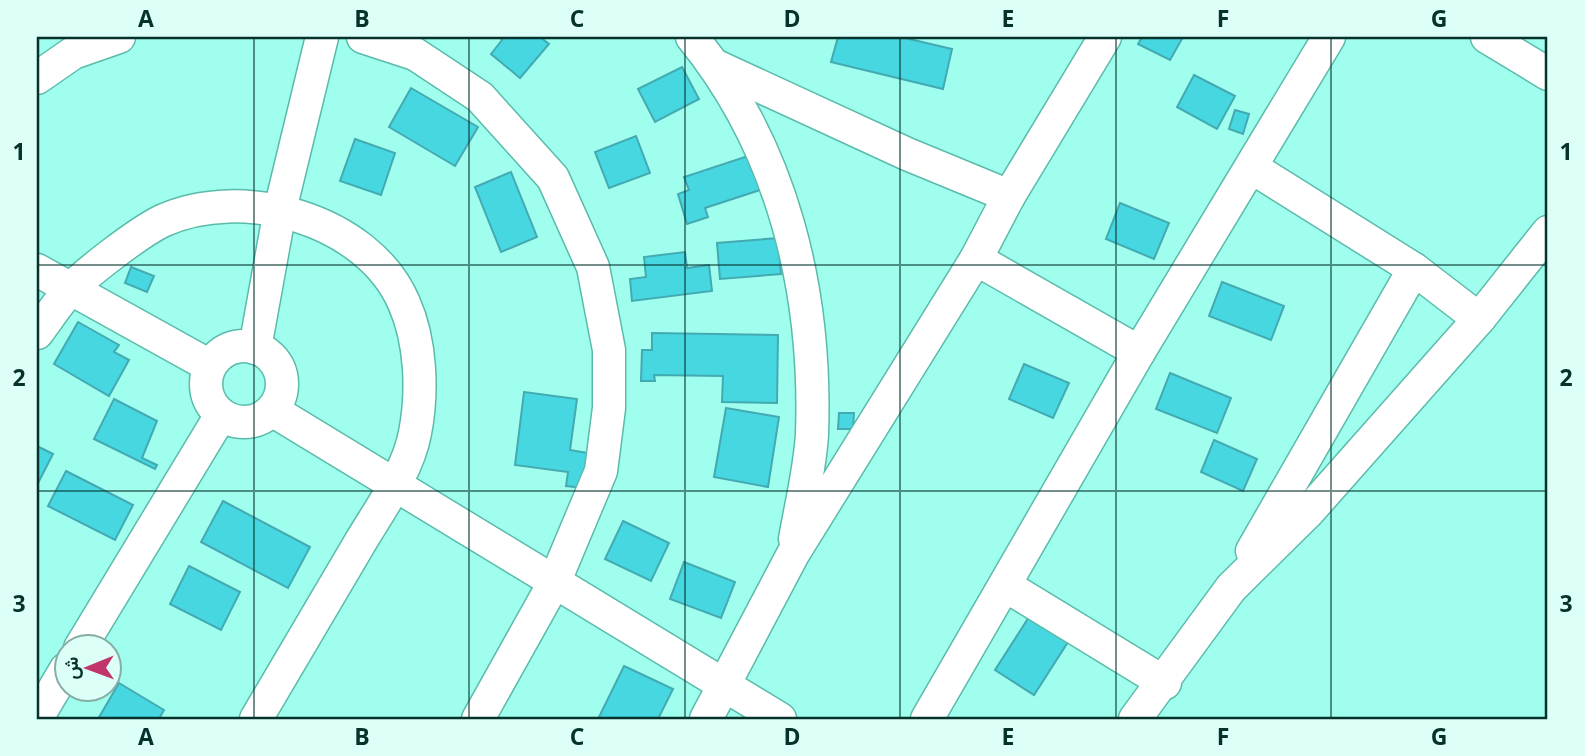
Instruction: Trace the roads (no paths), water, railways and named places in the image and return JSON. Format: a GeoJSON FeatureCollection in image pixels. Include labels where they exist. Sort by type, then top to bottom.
{"type":"FeatureCollection","features":[{"type":"Feature","properties":{"kind":"street"},"geometry":{"type":"LineString","coordinates":[[37,78],[73,53],[119,37]]}},
{"type":"Feature","properties":{"kind":"street"},"geometry":{"type":"LineString","coordinates":[[255,348],[280,210],[323,37]]}},
{"type":"Feature","properties":{"kind":"street"},"geometry":{"type":"LineString","coordinates":[[363,37],[415,54],[480,97],[553,178],[593,267],[608,350],[609,408],[601,471],[554,583],[478,719]]}},
{"type":"Feature","properties":{"kind":"street"},"geometry":{"type":"LineString","coordinates":[[692,37],[716,66],[765,155],[793,234],[811,349],[812,437],[793,554]]}},
{"type":"Feature","properties":{"kind":"street"},"geometry":{"type":"LineString","coordinates":[[927,719],[1139,352],[1329,37]]}},
{"type":"Feature","properties":{"kind":"street"},"geometry":{"type":"LineString","coordinates":[[1487,37],[1544,60]]}},
{"type":"Feature","properties":{"kind":"street"},"geometry":{"type":"LineString","coordinates":[[706,719],[793,554],[976,259],[1009,196],[1102,38]]}},
{"type":"Feature","properties":{"kind":"street"},"geometry":{"type":"LineString","coordinates":[[716,66],[907,154],[1009,196]]}},
{"type":"Feature","properties":{"kind":"street"},"geometry":{"type":"LineString","coordinates":[[1251,167],[1414,269],[1479,319]]}},
{"type":"Feature","properties":{"kind":"street"},"geometry":{"type":"LineString","coordinates":[[37,333],[69,291],[162,222],[204,208],[248,205],[280,210],[324,226],[371,256],[404,301],[417,342],[415,435],[394,486],[256,719]]}},
{"type":"Feature","properties":{"kind":"street"},"geometry":{"type":"LineString","coordinates":[[1231,587],[1309,511],[1479,319],[1548,232]]}},
{"type":"Feature","properties":{"kind":"street"},"geometry":{"type":"LineString","coordinates":[[976,259],[1139,352]]}},
{"type":"Feature","properties":{"kind":"street"},"geometry":{"type":"LineString","coordinates":[[1135,719],[1165,682],[1231,587],[1414,269]]}},
{"type":"Feature","properties":{"kind":"street"},"geometry":{"type":"LineString","coordinates":[[37,270],[69,291],[210,366]]}},
{"type":"Feature","properties":{"kind":"street"},"geometry":{"type":"LineString","coordinates":[[255,348],[266,353],[280,374],[282,387],[272,410],[261,418],[248,422],[234,421],[221,415],[207,393],[206,380],[210,366],[229,349],[255,348]]}},
{"type":"Feature","properties":{"kind":"street"},"geometry":{"type":"LineString","coordinates":[[272,410],[724,688],[779,719]]}},
{"type":"Feature","properties":{"kind":"street"},"geometry":{"type":"LineString","coordinates":[[88,634],[221,415]]}},
{"type":"Feature","properties":{"kind":"street"},"geometry":{"type":"LineString","coordinates":[[1006,586],[1165,682]]}},
{"type":"Feature","properties":{"kind":"street"},"geometry":{"type":"LineString","coordinates":[[37,718],[52,693]]}}]}
